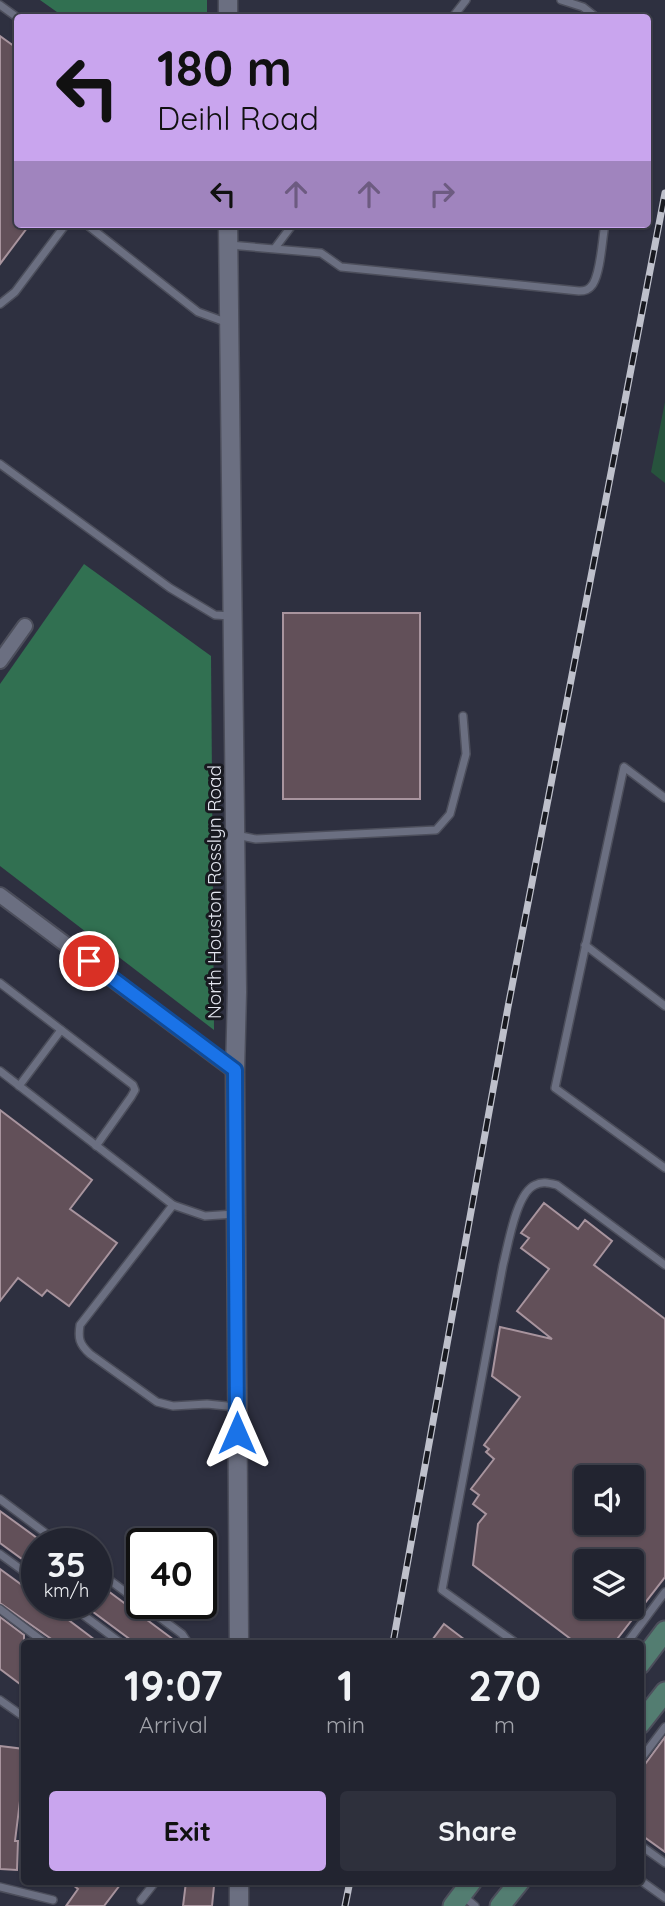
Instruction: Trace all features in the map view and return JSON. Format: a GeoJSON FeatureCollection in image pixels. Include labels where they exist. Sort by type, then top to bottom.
{"type":"FeatureCollection","features":[{"type":"Feature","properties":{"kind":"main road"},"geometry":{"type":"LineString","coordinates":[[644,1659],[665,1632]]}},
{"type":"Feature","properties":{"kind":"main road"},"geometry":{"type":"LineString","coordinates":[[644,1719],[665,1692]]}},
{"type":"Feature","properties":{"kind":"main road"},"geometry":{"type":"LineString","coordinates":[[499,1906],[517,1885]]}},
{"type":"Feature","properties":{"kind":"street","name":"North Houston Rosslyn Road"},"geometry":{"type":"LineString","coordinates":[[229,228],[237,992],[235,1070],[239,1640]]}},
{"type":"Feature","properties":{"kind":"street"},"geometry":{"type":"LineString","coordinates":[[0,660],[25,626]]}},
{"type":"Feature","properties":{"kind":"street"},"geometry":{"type":"LineString","coordinates":[[0,895],[235,1070]]}},
{"type":"Feature","properties":{"kind":"street"},"geometry":{"type":"LineString","coordinates":[[239,1885],[239,1906]]}},
{"type":"Feature","properties":{"kind":"lane"},"geometry":{"type":"LineString","coordinates":[[455,14],[466,0]]}},
{"type":"Feature","properties":{"kind":"lane"},"geometry":{"type":"LineString","coordinates":[[561,0],[583,7],[592,14]]}},
{"type":"Feature","properties":{"kind":"lane"},"geometry":{"type":"LineString","coordinates":[[0,304],[15,292],[63,228]]}},
{"type":"Feature","properties":{"kind":"lane"},"geometry":{"type":"LineString","coordinates":[[91,228],[198,312],[229,324]]}},
{"type":"Feature","properties":{"kind":"lane"},"geometry":{"type":"LineString","coordinates":[[275,248],[290,228]]}},
{"type":"Feature","properties":{"kind":"lane"},"geometry":{"type":"LineString","coordinates":[[229,245],[321,253],[341,267],[586,291],[592,287],[595,278],[604,228]]}},
{"type":"Feature","properties":{"kind":"lane"},"geometry":{"type":"LineString","coordinates":[[0,464],[170,588],[215,615],[233,616]]}},
{"type":"Feature","properties":{"kind":"lane"},"geometry":{"type":"LineString","coordinates":[[235,835],[256,839],[436,830],[450,814],[466,754],[463,716]]}},
{"type":"Feature","properties":{"kind":"lane"},"geometry":{"type":"LineString","coordinates":[[665,798],[624,767],[555,1088],[665,1168]]}},
{"type":"Feature","properties":{"kind":"lane"},"geometry":{"type":"LineString","coordinates":[[585,945],[665,1006]]}},
{"type":"Feature","properties":{"kind":"lane"},"geometry":{"type":"LineString","coordinates":[[0,984],[133,1085],[135,1090],[96,1146]]}},
{"type":"Feature","properties":{"kind":"lane"},"geometry":{"type":"LineString","coordinates":[[19,1086],[61,1030]]}},
{"type":"Feature","properties":{"kind":"lane"},"geometry":{"type":"LineString","coordinates":[[0,1071],[173,1205],[205,1216],[236,1214]]}},
{"type":"Feature","properties":{"kind":"lane"},"geometry":{"type":"LineString","coordinates":[[512,1640],[442,1590],[503,1265],[515,1218],[525,1194],[533,1185],[547,1182],[556,1185],[665,1265]]}},
{"type":"Feature","properties":{"kind":"lane"},"geometry":{"type":"LineString","coordinates":[[173,1205],[80,1325],[78,1337],[90,1354],[157,1402],[173,1406],[206,1404],[237,1407]]}},
{"type":"Feature","properties":{"kind":"lane"},"geometry":{"type":"LineString","coordinates":[[0,1499],[39,1528]]}},
{"type":"Feature","properties":{"kind":"lane"},"geometry":{"type":"LineString","coordinates":[[0,1554],[21,1569]]}},
{"type":"Feature","properties":{"kind":"lane"},"geometry":{"type":"LineString","coordinates":[[112,1582],[182,1634],[186,1640]]}},
{"type":"Feature","properties":{"kind":"lane"},"geometry":{"type":"LineString","coordinates":[[629,1640],[665,1592]]}},
{"type":"Feature","properties":{"kind":"lane"},"geometry":{"type":"LineString","coordinates":[[0,1609],[41,1640]]}},
{"type":"Feature","properties":{"kind":"lane"},"geometry":{"type":"LineString","coordinates":[[88,1619],[117,1640]]}},
{"type":"Feature","properties":{"kind":"lane"},"geometry":{"type":"LineString","coordinates":[[0,1700],[21,1715]]}},
{"type":"Feature","properties":{"kind":"lane"},"geometry":{"type":"LineString","coordinates":[[644,1755],[665,1727]]}},
{"type":"Feature","properties":{"kind":"lane"},"geometry":{"type":"LineString","coordinates":[[644,1848],[665,1863]]}},
{"type":"Feature","properties":{"kind":"lane"},"geometry":{"type":"LineString","coordinates":[[644,1883],[665,1898]]}},
{"type":"Feature","properties":{"kind":"lane"},"geometry":{"type":"LineString","coordinates":[[141,1900],[153,1885]]}},
{"type":"Feature","properties":{"kind":"lane"},"geometry":{"type":"LineString","coordinates":[[0,1887],[53,1900]]}},
{"type":"Feature","properties":{"kind":"green space"},"geometry":{"type":"Polygon","coordinates":[[[40,0],[207,0],[207,14],[60,14],[40,0]]]}},
{"type":"Feature","properties":{"kind":"green space"},"geometry":{"type":"Polygon","coordinates":[[[665,402],[665,483],[651,472],[665,402]]]}},
{"type":"Feature","properties":{"kind":"green space"},"geometry":{"type":"Polygon","coordinates":[[[84,564],[211,656],[214,1030],[0,866],[0,684],[84,564]]]}},
{"type":"Feature","properties":{"kind":"building"},"geometry":{"type":"Polygon","coordinates":[[[0,36],[14,46],[14,228],[27,228],[0,264],[0,36]]]}},
{"type":"Feature","properties":{"kind":"building"},"geometry":{"type":"Polygon","coordinates":[[[283,613],[420,613],[420,799],[283,799],[283,613]]]}},
{"type":"Feature","properties":{"kind":"building"},"geometry":{"type":"Polygon","coordinates":[[[0,1110],[92,1180],[70,1209],[117,1243],[69,1306],[47,1290],[42,1296],[18,1278],[0,1301],[0,1110]]]}},
{"type":"Feature","properties":{"kind":"building"},"geometry":{"type":"Polygon","coordinates":[[[544,1203],[578,1229],[585,1220],[612,1241],[594,1265],[665,1319],[665,1577],[644,1604],[644,1549],[574,1549],[574,1619],[633,1619],[616,1640],[572,1640],[473,1565],[478,1524],[486,1514],[473,1504],[479,1495],[471,1489],[494,1459],[486,1452],[489,1449],[484,1445],[520,1397],[492,1376],[500,1327],[552,1339],[517,1311],[549,1269],[521,1248],[529,1238],[521,1233],[544,1203]]]}},
{"type":"Feature","properties":{"kind":"building"},"geometry":{"type":"Polygon","coordinates":[[[0,1511],[23,1528],[21,1528],[21,1558],[0,1543],[0,1511]]]}},
{"type":"Feature","properties":{"kind":"building"},"geometry":{"type":"Polygon","coordinates":[[[0,1569],[21,1584],[21,1618],[0,1603],[0,1569]]]}},
{"type":"Feature","properties":{"kind":"building"},"geometry":{"type":"Polygon","coordinates":[[[112,1594],[126,1604],[126,1619],[146,1619],[174,1640],[131,1640],[103,1619],[112,1619],[112,1594]]]}},
{"type":"Feature","properties":{"kind":"building"},"geometry":{"type":"Polygon","coordinates":[[[0,1617],[24,1635],[24,1640],[21,1640],[21,1685],[0,1669],[0,1617]]]}},
{"type":"Feature","properties":{"kind":"building"},"geometry":{"type":"Polygon","coordinates":[[[23,1619],[67,1619],[95,1640],[53,1640],[23,1619]]]}},
{"type":"Feature","properties":{"kind":"building"},"geometry":{"type":"Polygon","coordinates":[[[444,1624],[465,1640],[432,1640],[444,1624]]]}},
{"type":"Feature","properties":{"kind":"building"},"geometry":{"type":"Polygon","coordinates":[[[665,1737],[665,1852],[644,1837],[644,1766],[665,1737]]]}},
{"type":"Feature","properties":{"kind":"building"},"geometry":{"type":"Polygon","coordinates":[[[0,1746],[21,1749],[21,1793],[15,1841],[18,1841],[17,1870],[0,1869],[0,1746]]]}},
{"type":"Feature","properties":{"kind":"building"},"geometry":{"type":"Polygon","coordinates":[[[73,1885],[120,1885],[104,1906],[66,1906],[78,1889],[73,1885]]]}},
{"type":"Feature","properties":{"kind":"building"},"geometry":{"type":"Polygon","coordinates":[[[186,1885],[214,1886],[212,1906],[183,1906],[186,1885]]]}},
{"type":"Feature","properties":{"kind":"railway"},"geometry":{"type":"LineString","coordinates":[[394,1640],[508,1007],[665,193]]}},
{"type":"Feature","properties":{"kind":"railway"},"geometry":{"type":"LineString","coordinates":[[345,1906],[349,1885]]}},
{"type":"Feature","properties":{"kind":"route"},"geometry":{"type":"LineString","coordinates":[[89,961],[235,1070],[237,1433]]}}]}
